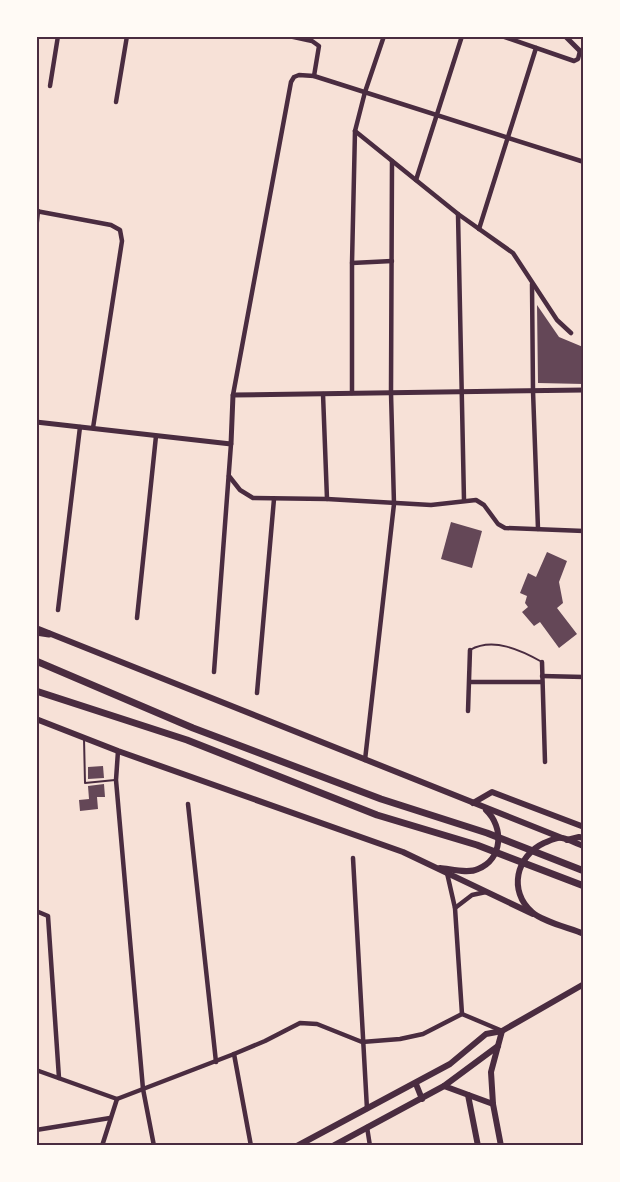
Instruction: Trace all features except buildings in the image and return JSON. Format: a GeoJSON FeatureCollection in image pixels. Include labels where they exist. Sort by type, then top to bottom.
{"type":"FeatureCollection","features":[{"type":"Feature","properties":{"kind":"main road"},"geometry":{"type":"LineString","coordinates":[[36,630],[584,846]]}},
{"type":"Feature","properties":{"kind":"main road"},"geometry":{"type":"LineString","coordinates":[[36,661],[193,728],[381,799],[487,833],[584,870]]}},
{"type":"Feature","properties":{"kind":"main road"},"geometry":{"type":"LineString","coordinates":[[36,691],[187,740],[377,815],[477,845],[584,886]]}},
{"type":"Feature","properties":{"kind":"main road"},"geometry":{"type":"LineString","coordinates":[[36,719],[118,751],[403,852],[533,914],[584,934]]}},
{"type":"Feature","properties":{"kind":"main road"},"geometry":{"type":"LineString","coordinates":[[472,803],[492,792],[584,826]]}},
{"type":"Feature","properties":{"kind":"main road"},"geometry":{"type":"LineString","coordinates":[[437,868],[469,871],[479,869],[492,858],[499,847],[499,834],[495,820],[488,811],[472,803]]}},
{"type":"Feature","properties":{"kind":"main road"},"geometry":{"type":"LineString","coordinates":[[533,914],[518,890],[517,875],[523,860],[537,846],[551,840],[584,838]]}},
{"type":"Feature","properties":{"kind":"main road"},"geometry":{"type":"LineString","coordinates":[[297,1146],[450,1064],[486,1034],[502,1031],[584,984]]}},
{"type":"Feature","properties":{"kind":"main road"},"geometry":{"type":"LineString","coordinates":[[501,1146],[493,1104],[491,1072],[502,1031]]}},
{"type":"Feature","properties":{"kind":"main road"},"geometry":{"type":"LineString","coordinates":[[333,1146],[423,1099],[498,1046]]}},
{"type":"Feature","properties":{"kind":"main road"},"geometry":{"type":"LineString","coordinates":[[416,1084],[423,1099]]}},
{"type":"Feature","properties":{"kind":"main road"},"geometry":{"type":"LineString","coordinates":[[444,1086],[493,1104]]}},
{"type":"Feature","properties":{"kind":"main road"},"geometry":{"type":"LineString","coordinates":[[468,1095],[478,1146]]}},
{"type":"Feature","properties":{"kind":"street"},"geometry":{"type":"LineString","coordinates":[[50,86],[58,36]]}},
{"type":"Feature","properties":{"kind":"street"},"geometry":{"type":"LineString","coordinates":[[116,102],[127,36]]}},
{"type":"Feature","properties":{"kind":"street"},"geometry":{"type":"LineString","coordinates":[[289,36],[312,40],[319,46],[314,76]]}},
{"type":"Feature","properties":{"kind":"street"},"geometry":{"type":"LineString","coordinates":[[352,393],[355,131],[365,92],[384,36]]}},
{"type":"Feature","properties":{"kind":"street"},"geometry":{"type":"LineString","coordinates":[[416,180],[462,36]]}},
{"type":"Feature","properties":{"kind":"street"},"geometry":{"type":"LineString","coordinates":[[502,36],[574,61],[578,60],[582,53],[565,36]]}},
{"type":"Feature","properties":{"kind":"street"},"geometry":{"type":"LineString","coordinates":[[479,229],[536,48]]}},
{"type":"Feature","properties":{"kind":"street"},"geometry":{"type":"LineString","coordinates":[[214,672],[233,395],[291,82],[294,77],[314,76],[584,162]]}},
{"type":"Feature","properties":{"kind":"street"},"geometry":{"type":"LineString","coordinates":[[355,131],[458,214],[513,253],[557,320],[571,333]]}},
{"type":"Feature","properties":{"kind":"street"},"geometry":{"type":"LineString","coordinates":[[365,760],[393,504],[392,161]]}},
{"type":"Feature","properties":{"kind":"street"},"geometry":{"type":"LineString","coordinates":[[36,230],[37,211],[111,225],[120,230],[122,241],[93,428]]}},
{"type":"Feature","properties":{"kind":"street"},"geometry":{"type":"LineString","coordinates":[[458,214],[464,500]]}},
{"type":"Feature","properties":{"kind":"street"},"geometry":{"type":"LineString","coordinates":[[352,263],[392,261]]}},
{"type":"Feature","properties":{"kind":"street"},"geometry":{"type":"LineString","coordinates":[[532,284],[538,529]]}},
{"type":"Feature","properties":{"kind":"street"},"geometry":{"type":"LineString","coordinates":[[233,395],[584,390]]}},
{"type":"Feature","properties":{"kind":"street"},"geometry":{"type":"LineString","coordinates":[[323,394],[327,499]]}},
{"type":"Feature","properties":{"kind":"street"},"geometry":{"type":"LineString","coordinates":[[36,422],[231,444]]}},
{"type":"Feature","properties":{"kind":"street"},"geometry":{"type":"LineString","coordinates":[[58,610],[80,427]]}},
{"type":"Feature","properties":{"kind":"street"},"geometry":{"type":"LineString","coordinates":[[137,618],[156,436]]}},
{"type":"Feature","properties":{"kind":"street"},"geometry":{"type":"LineString","coordinates":[[228,476],[240,490],[253,498],[327,499],[431,505],[464,500],[481,502],[498,524],[505,528],[584,531]]}},
{"type":"Feature","properties":{"kind":"street"},"geometry":{"type":"LineString","coordinates":[[257,693],[274,499]]}},
{"type":"Feature","properties":{"kind":"street"},"geometry":{"type":"LineString","coordinates":[[468,711],[470,650]]}},
{"type":"Feature","properties":{"kind":"street"},"geometry":{"type":"LineString","coordinates":[[542,662],[545,762]]}},
{"type":"Feature","properties":{"kind":"street"},"geometry":{"type":"LineString","coordinates":[[542,676],[584,677]]}},
{"type":"Feature","properties":{"kind":"street"},"geometry":{"type":"LineString","coordinates":[[470,682],[542,682]]}},
{"type":"Feature","properties":{"kind":"street"},"geometry":{"type":"LineString","coordinates":[[118,751],[116,780],[143,1089],[154,1146]]}},
{"type":"Feature","properties":{"kind":"street"},"geometry":{"type":"LineString","coordinates":[[188,804],[216,1062]]}},
{"type":"Feature","properties":{"kind":"street"},"geometry":{"type":"LineString","coordinates":[[353,858],[367,1109]]}},
{"type":"Feature","properties":{"kind":"street"},"geometry":{"type":"LineString","coordinates":[[447,873],[455,908],[462,1014]]}},
{"type":"Feature","properties":{"kind":"street"},"geometry":{"type":"LineString","coordinates":[[455,908],[472,895],[488,892]]}},
{"type":"Feature","properties":{"kind":"street"},"geometry":{"type":"LineString","coordinates":[[36,911],[48,916],[59,1078]]}},
{"type":"Feature","properties":{"kind":"street"},"geometry":{"type":"LineString","coordinates":[[36,1070],[117,1099],[216,1062],[300,1023],[317,1024],[362,1042],[400,1039],[423,1034],[462,1014]]}},
{"type":"Feature","properties":{"kind":"street"},"geometry":{"type":"LineString","coordinates":[[462,1014],[502,1031]]}},
{"type":"Feature","properties":{"kind":"street"},"geometry":{"type":"LineString","coordinates":[[234,1054],[251,1146]]}},
{"type":"Feature","properties":{"kind":"street"},"geometry":{"type":"LineString","coordinates":[[102,1146],[117,1099]]}},
{"type":"Feature","properties":{"kind":"street"},"geometry":{"type":"LineString","coordinates":[[36,1130],[110,1118]]}},
{"type":"Feature","properties":{"kind":"street"},"geometry":{"type":"LineString","coordinates":[[367,1127],[370,1146]]}},
{"type":"Feature","properties":{"kind":"lane"},"geometry":{"type":"LineString","coordinates":[[470,650],[481,644],[518,649],[542,662]]}},
{"type":"Feature","properties":{"kind":"lane"},"geometry":{"type":"LineString","coordinates":[[84,738],[85,783],[116,780]]}}]}
